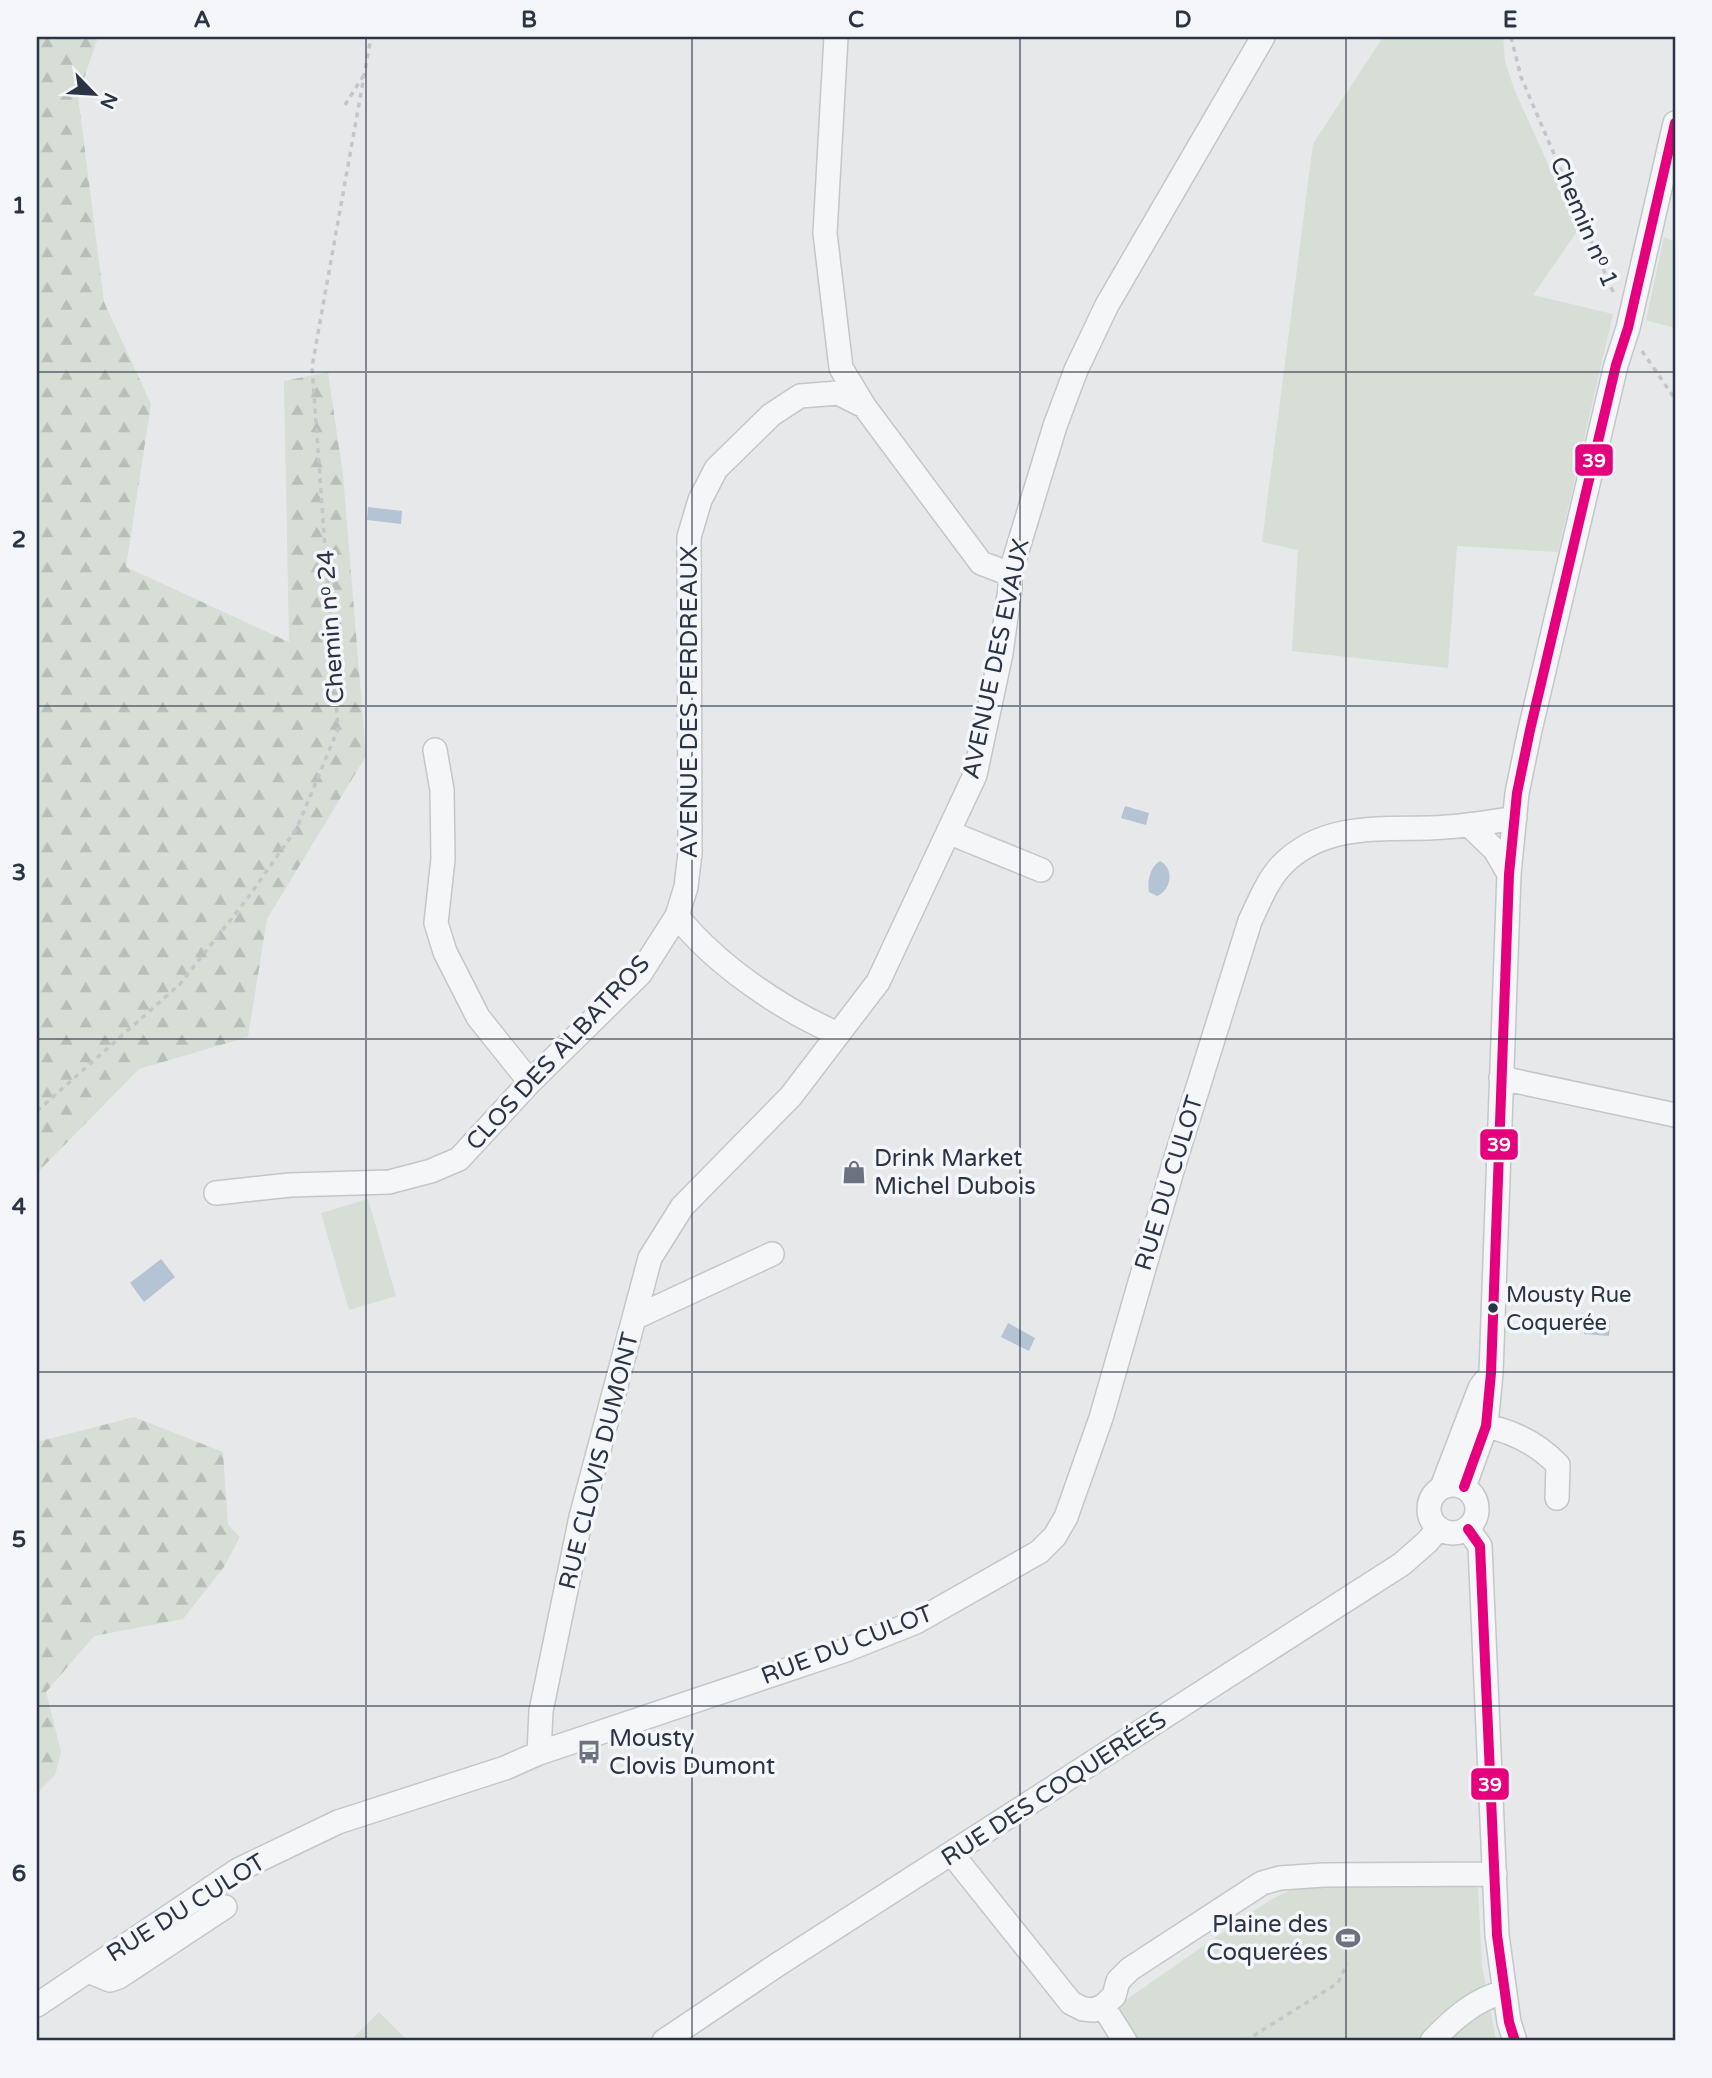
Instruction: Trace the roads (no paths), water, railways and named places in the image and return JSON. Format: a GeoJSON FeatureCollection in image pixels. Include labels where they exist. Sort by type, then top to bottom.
{"type":"FeatureCollection","features":[{"type":"Feature","properties":{"kind":"street"},"geometry":{"type":"LineString","coordinates":[[836,37],[825,233],[841,368],[864,406],[981,564],[1010,575]]}},
{"type":"Feature","properties":{"kind":"street","name":"AVENUE DES EVAUX"},"geometry":{"type":"LineString","coordinates":[[634,1318],[650,1258],[682,1207],[791,1096],[878,982],[975,775],[1001,653],[1010,575],[1055,425],[1081,359],[1107,305],[1263,37]]}},
{"type":"Feature","properties":{"kind":"street"},"geometry":{"type":"LineString","coordinates":[[1453,1487],[1486,1426],[1491,1373],[1509,874],[1517,793],[1560,601],[1616,365],[1628,328],[1675,123]]}},
{"type":"Feature","properties":{"kind":"street","name":"AVENUE DES PERDREAUX"},"geometry":{"type":"LineString","coordinates":[[677,916],[686,887],[690,853],[689,537],[700,500],[716,469],[771,415],[800,396],[838,393],[864,406]]}},
{"type":"Feature","properties":{"kind":"street"},"geometry":{"type":"LineString","coordinates":[[435,750],[442,790],[443,859],[436,923],[449,961],[478,1017],[530,1082]]}},
{"type":"Feature","properties":{"kind":"street"},"geometry":{"type":"LineString","coordinates":[[1509,874],[1495,850],[1469,825],[1495,811],[1517,793]]}},
{"type":"Feature","properties":{"kind":"street","name":"RUE DU CULOT"},"geometry":{"type":"LineString","coordinates":[[37,2006],[238,1870],[338,1822],[505,1768],[539,1753],[846,1650],[916,1622],[1020,1564],[1047,1544],[1066,1517],[1101,1418],[1174,1164],[1250,920],[1281,865],[1301,850],[1340,832],[1382,827],[1469,825],[1513,828]]}},
{"type":"Feature","properties":{"kind":"street"},"geometry":{"type":"LineString","coordinates":[[948,832],[1041,870]]}},
{"type":"Feature","properties":{"kind":"street"},"geometry":{"type":"LineString","coordinates":[[677,916],[695,939],[763,992],[802,1018],[838,1034]]}},
{"type":"Feature","properties":{"kind":"street","name":"CLOS DES ALBATROS"},"geometry":{"type":"LineString","coordinates":[[216,1193],[290,1185],[389,1182],[432,1171],[459,1159],[530,1082],[640,974],[677,916]]}},
{"type":"Feature","properties":{"kind":"street"},"geometry":{"type":"LineString","coordinates":[[1501,1079],[1675,1115]]}},
{"type":"Feature","properties":{"kind":"street","name":"RUE CLOVIS DUMONT"},"geometry":{"type":"LineString","coordinates":[[539,1753],[541,1711],[582,1517],[634,1318],[772,1254]]}},
{"type":"Feature","properties":{"kind":"street"},"geometry":{"type":"LineString","coordinates":[[1453,1487],[1480,1388],[1491,1373]]}},
{"type":"Feature","properties":{"kind":"street"},"geometry":{"type":"LineString","coordinates":[[1486,1426],[1506,1430],[1542,1448],[1558,1465],[1557,1499]]}},
{"type":"Feature","properties":{"kind":"street"},"geometry":{"type":"LineString","coordinates":[[1453,1487],[1473,1495],[1477,1507],[1475,1519],[1468,1529],[1452,1534],[1438,1529],[1431,1521],[1429,1512],[1434,1493],[1453,1487]]}},
{"type":"Feature","properties":{"kind":"street","name":"RUE DES COQUERÉES"},"geometry":{"type":"LineString","coordinates":[[664,2041],[695,2018],[1402,1564],[1438,1529]]}},
{"type":"Feature","properties":{"kind":"street"},"geometry":{"type":"LineString","coordinates":[[1468,1529],[1480,1546],[1497,1936],[1515,2041]]}},
{"type":"Feature","properties":{"kind":"street"},"geometry":{"type":"LineString","coordinates":[[951,1854],[1071,2003],[1083,2009],[1094,2010],[1114,1996],[1118,1981],[1130,1969],[1262,1883],[1280,1878],[1324,1875],[1495,1874]]}},
{"type":"Feature","properties":{"kind":"street"},"geometry":{"type":"LineString","coordinates":[[88,1970],[110,1980],[119,1977],[225,1907]]}},
{"type":"Feature","properties":{"kind":"street"},"geometry":{"type":"LineString","coordinates":[[1432,2041],[1449,2024],[1488,1996],[1505,1992]]}},
{"type":"Feature","properties":{"kind":"street"},"geometry":{"type":"LineString","coordinates":[[1102,2006],[1125,2041]]}},
{"type":"Feature","properties":{"kind":"water"},"geometry":{"type":"Polygon","coordinates":[[[368,507],[402,511],[401,524],[367,520],[368,507]]]}},
{"type":"Feature","properties":{"kind":"water"},"geometry":{"type":"Polygon","coordinates":[[[1125,806],[1149,813],[1146,825],[1121,818],[1125,806]]]}},
{"type":"Feature","properties":{"kind":"water"},"geometry":{"type":"Polygon","coordinates":[[[1160,861],[1168,869],[1169,879],[1165,889],[1157,896],[1149,892],[1148,883],[1152,871],[1160,861]]]}},
{"type":"Feature","properties":{"kind":"water"},"geometry":{"type":"Polygon","coordinates":[[[161,1259],[175,1277],[144,1302],[130,1283],[161,1259]]]}},
{"type":"Feature","properties":{"kind":"water"},"geometry":{"type":"Polygon","coordinates":[[[1585,1320],[1610,1321],[1609,1336],[1584,1334],[1585,1320]]]}},
{"type":"Feature","properties":{"kind":"water"},"geometry":{"type":"Polygon","coordinates":[[[1008,1323],[1035,1338],[1029,1351],[1001,1337],[1008,1323]]]}},
{"type":"Feature","properties":{"kind":"place","name":"Drink Market Michel Dubois"},"geometry":{"type":"Point","coordinates":[854,1172]}},
{"type":"Feature","properties":{"kind":"place","name":"Mousty Rue Coquerée"},"geometry":{"type":"Point","coordinates":[1493,1308]}},
{"type":"Feature","properties":{"kind":"place","name":"Mousty Clovis Dumont"},"geometry":{"type":"Point","coordinates":[589,1752]}},
{"type":"Feature","properties":{"kind":"place","name":"Plaine des Coquerées"},"geometry":{"type":"Point","coordinates":[1348,1938]}}]}
